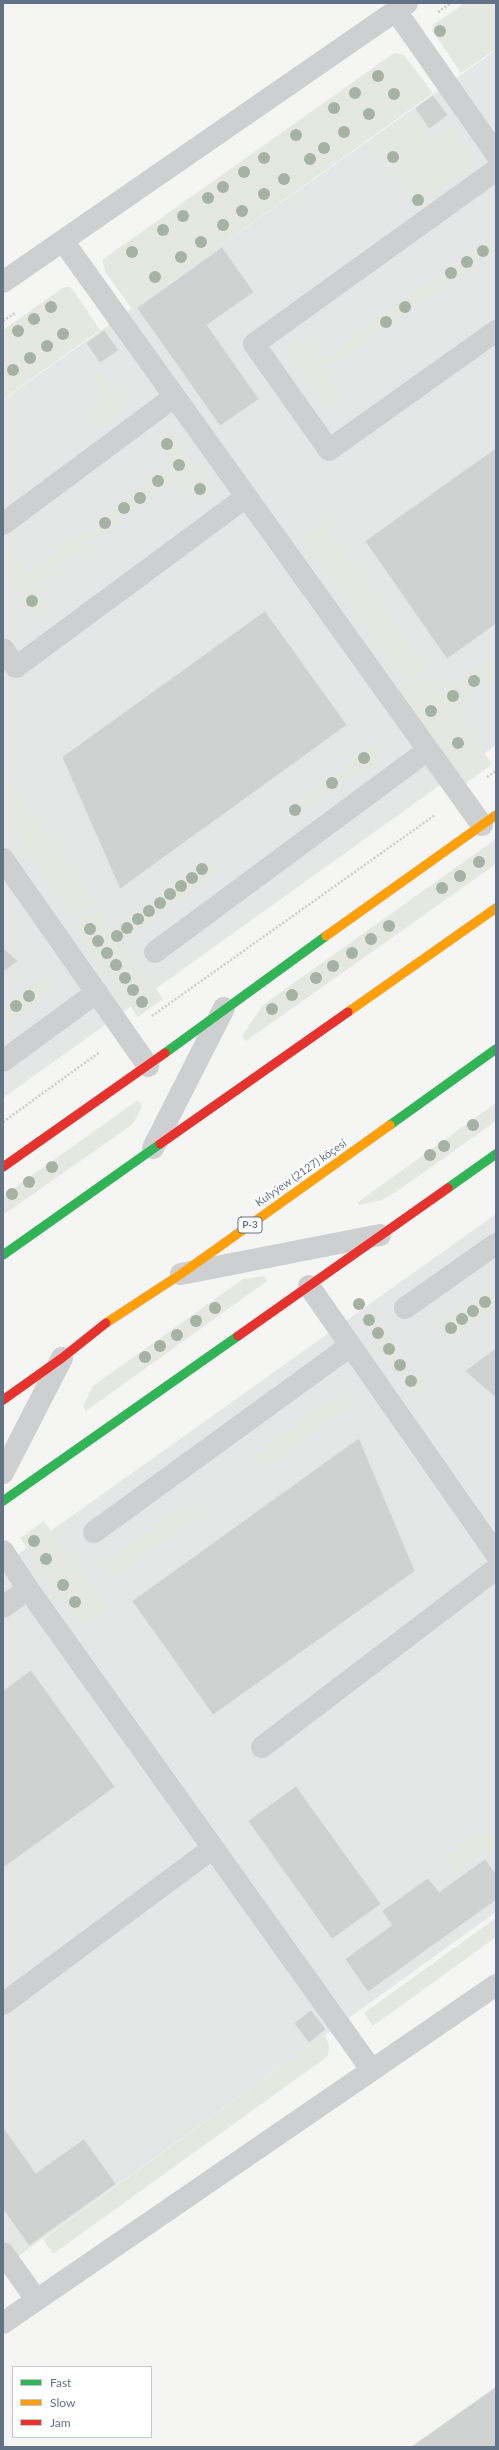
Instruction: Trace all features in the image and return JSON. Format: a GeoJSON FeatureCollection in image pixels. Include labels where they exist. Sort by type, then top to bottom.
{"type":"FeatureCollection","features":[{"type":"Feature","properties":{"kind":"main road"},"geometry":{"type":"LineString","coordinates":[[3,1167],[148,1066],[224,1008],[489,820]]}},
{"type":"Feature","properties":{"kind":"main road"},"geometry":{"type":"LineString","coordinates":[[3,1255],[496,908]]}},
{"type":"Feature","properties":{"kind":"main road","name":"Kulyýew (2127) köçesi"},"geometry":{"type":"LineString","coordinates":[[3,1400],[62,1358],[107,1322],[181,1274],[496,1049]]}},
{"type":"Feature","properties":{"kind":"main road"},"geometry":{"type":"LineString","coordinates":[[3,1501],[496,1154]]}},
{"type":"Feature","properties":{"kind":"street"},"geometry":{"type":"LineString","coordinates":[[3,282],[402,7],[496,154]]}},
{"type":"Feature","properties":{"kind":"street"},"geometry":{"type":"LineString","coordinates":[[496,170],[254,344],[329,450],[496,331]]}},
{"type":"Feature","properties":{"kind":"street"},"geometry":{"type":"LineString","coordinates":[[63,241],[461,796],[489,820]]}},
{"type":"Feature","properties":{"kind":"street"},"geometry":{"type":"LineString","coordinates":[[3,524],[174,397]]}},
{"type":"Feature","properties":{"kind":"street"},"geometry":{"type":"LineString","coordinates":[[3,650],[16,667],[246,497]]}},
{"type":"Feature","properties":{"kind":"street"},"geometry":{"type":"LineString","coordinates":[[155,952],[428,750]]}},
{"type":"Feature","properties":{"kind":"street"},"geometry":{"type":"LineString","coordinates":[[3,859],[148,1066]]}},
{"type":"Feature","properties":{"kind":"street"},"geometry":{"type":"LineString","coordinates":[[3,1061],[97,992]]}},
{"type":"Feature","properties":{"kind":"street"},"geometry":{"type":"LineString","coordinates":[[153,1148],[224,1008]]}},
{"type":"Feature","properties":{"kind":"street"},"geometry":{"type":"LineString","coordinates":[[181,1274],[380,1235]]}},
{"type":"Feature","properties":{"kind":"street"},"geometry":{"type":"LineString","coordinates":[[405,1308],[496,1244]]}},
{"type":"Feature","properties":{"kind":"street"},"geometry":{"type":"LineString","coordinates":[[309,1286],[496,1554]]}},
{"type":"Feature","properties":{"kind":"street"},"geometry":{"type":"LineString","coordinates":[[94,1532],[350,1346]]}},
{"type":"Feature","properties":{"kind":"street"},"geometry":{"type":"LineString","coordinates":[[3,1473],[62,1358]]}},
{"type":"Feature","properties":{"kind":"street"},"geometry":{"type":"LineString","coordinates":[[3,1551],[28,1589],[370,2069]]}},
{"type":"Feature","properties":{"kind":"street"},"geometry":{"type":"LineString","coordinates":[[262,1747],[496,1570]]}},
{"type":"Feature","properties":{"kind":"street"},"geometry":{"type":"LineString","coordinates":[[3,1607],[28,1589]]}},
{"type":"Feature","properties":{"kind":"street"},"geometry":{"type":"LineString","coordinates":[[3,2004],[213,1848]]}},
{"type":"Feature","properties":{"kind":"street"},"geometry":{"type":"LineString","coordinates":[[3,2323],[370,2069],[496,1985]]}},
{"type":"Feature","properties":{"kind":"street"},"geometry":{"type":"LineString","coordinates":[[3,2253],[36,2299]]}},
{"type":"Feature","properties":{"kind":"path"},"geometry":{"type":"LineString","coordinates":[[3,1122],[496,771]]}},
{"type":"Feature","properties":{"kind":"shaded area"},"geometry":{"type":"Polygon","coordinates":[[[465,3],[496,3],[496,49],[461,73],[432,30],[433,25],[465,3]]]}},
{"type":"Feature","properties":{"kind":"shaded area"},"geometry":{"type":"Polygon","coordinates":[[[496,50],[496,745],[3,1098],[3,400],[496,50]]]}},
{"type":"Feature","properties":{"kind":"shaded area"},"geometry":{"type":"Polygon","coordinates":[[[394,53],[404,55],[433,93],[132,309],[106,273],[102,260],[394,53]]]}},
{"type":"Feature","properties":{"kind":"shaded area"},"geometry":{"type":"Polygon","coordinates":[[[411,113],[430,140],[452,126],[472,155],[470,169],[420,204],[374,140],[411,113]]]}},
{"type":"Feature","properties":{"kind":"shaded area"},"geometry":{"type":"Polygon","coordinates":[[[496,197],[496,219],[488,204],[492,198],[496,197]]]}},
{"type":"Feature","properties":{"kind":"shaded area"},"geometry":{"type":"Polygon","coordinates":[[[496,235],[496,249],[324,371],[339,393],[341,399],[337,405],[330,406],[324,403],[289,352],[287,346],[291,340],[297,338],[303,342],[318,362],[496,235]]]}},
{"type":"Feature","properties":{"kind":"shaded area"},"geometry":{"type":"Polygon","coordinates":[[[64,287],[69,287],[73,290],[100,330],[3,399],[3,330],[64,287]]]}},
{"type":"Feature","properties":{"kind":"shaded area"},"geometry":{"type":"Polygon","coordinates":[[[100,371],[127,409],[97,432],[84,413],[107,397],[92,376],[100,371]]]}},
{"type":"Feature","properties":{"kind":"shaded area"},"geometry":{"type":"Polygon","coordinates":[[[169,433],[175,436],[211,487],[212,493],[209,499],[203,500],[197,497],[181,475],[34,583],[49,604],[50,610],[46,616],[40,617],[34,614],[3,571],[3,551],[12,553],[27,574],[174,466],[160,447],[158,440],[162,434],[169,433]]]}},
{"type":"Feature","properties":{"kind":"shaded area"},"geometry":{"type":"Polygon","coordinates":[[[322,523],[426,670],[408,683],[303,537],[322,523]]]}},
{"type":"Feature","properties":{"kind":"shaded area"},"geometry":{"type":"Polygon","coordinates":[[[496,655],[496,675],[452,707],[492,764],[465,784],[401,694],[428,675],[442,693],[496,655]]]}},
{"type":"Feature","properties":{"kind":"shaded area"},"geometry":{"type":"Polygon","coordinates":[[[380,742],[378,754],[371,763],[299,815],[292,805],[380,742]]]}},
{"type":"Feature","properties":{"kind":"shaded area"},"geometry":{"type":"Polygon","coordinates":[[[3,774],[95,903],[75,917],[3,815],[3,774]]]}},
{"type":"Feature","properties":{"kind":"shaded area"},"geometry":{"type":"Polygon","coordinates":[[[496,839],[496,864],[246,1041],[242,1036],[263,1005],[496,839]]]}},
{"type":"Feature","properties":{"kind":"shaded area"},"geometry":{"type":"Polygon","coordinates":[[[209,862],[217,873],[122,941],[135,961],[111,978],[75,927],[99,909],[114,930],[209,862]]]}},
{"type":"Feature","properties":{"kind":"shaded area"},"geometry":{"type":"Polygon","coordinates":[[[139,966],[163,999],[138,1017],[115,984],[139,966]]]}},
{"type":"Feature","properties":{"kind":"shaded area"},"geometry":{"type":"Polygon","coordinates":[[[52,972],[50,989],[42,999],[3,1027],[3,1007],[52,972]]]}},
{"type":"Feature","properties":{"kind":"shaded area"},"geometry":{"type":"Polygon","coordinates":[[[138,1100],[142,1106],[133,1124],[3,1215],[3,1196],[138,1100]]]}},
{"type":"Feature","properties":{"kind":"shaded area"},"geometry":{"type":"Polygon","coordinates":[[[496,1103],[496,1121],[396,1192],[381,1200],[359,1205],[358,1202],[496,1103]]]}},
{"type":"Feature","properties":{"kind":"shaded area"},"geometry":{"type":"Polygon","coordinates":[[[496,1214],[496,1912],[3,2267],[3,1565],[496,1214]]]}},
{"type":"Feature","properties":{"kind":"shaded area"},"geometry":{"type":"Polygon","coordinates":[[[264,1276],[267,1281],[86,1411],[83,1406],[93,1386],[243,1279],[264,1276]]]}},
{"type":"Feature","properties":{"kind":"shaded area"},"geometry":{"type":"Polygon","coordinates":[[[496,1284],[496,1306],[446,1342],[445,1326],[449,1318],[496,1284]]]}},
{"type":"Feature","properties":{"kind":"shaded area"},"geometry":{"type":"Polygon","coordinates":[[[382,1327],[423,1388],[413,1395],[372,1334],[382,1327]]]}},
{"type":"Feature","properties":{"kind":"shaded area"},"geometry":{"type":"Polygon","coordinates":[[[340,1397],[353,1404],[264,1469],[254,1455],[330,1400],[340,1397]]]}},
{"type":"Feature","properties":{"kind":"shaded area"},"geometry":{"type":"Polygon","coordinates":[[[188,1502],[199,1516],[110,1579],[109,1564],[114,1556],[188,1502]]]}},
{"type":"Feature","properties":{"kind":"shaded area"},"geometry":{"type":"Polygon","coordinates":[[[44,1521],[108,1610],[84,1627],[20,1538],[44,1521]]]}},
{"type":"Feature","properties":{"kind":"shaded area"},"geometry":{"type":"Polygon","coordinates":[[[496,1834],[496,1859],[488,1849],[456,1872],[445,1856],[474,1835],[496,1834]]]}},
{"type":"Feature","properties":{"kind":"shaded area"},"geometry":{"type":"Polygon","coordinates":[[[496,1918],[496,1937],[373,2026],[364,2013],[496,1918]]]}},
{"type":"Feature","properties":{"kind":"shaded area"},"geometry":{"type":"Polygon","coordinates":[[[325,2035],[329,2045],[328,2056],[53,2254],[43,2239],[325,2035]]]}},
{"type":"Feature","properties":{"kind":"building"},"geometry":{"type":"Polygon","coordinates":[[[433,95],[448,115],[429,129],[415,108],[433,95]]]}},
{"type":"Feature","properties":{"kind":"building"},"geometry":{"type":"Polygon","coordinates":[[[222,247],[254,292],[207,325],[259,399],[220,426],[137,308],[222,247]]]}},
{"type":"Feature","properties":{"kind":"building"},"geometry":{"type":"Polygon","coordinates":[[[104,330],[119,350],[100,363],[86,343],[104,330]]]}},
{"type":"Feature","properties":{"kind":"building"},"geometry":{"type":"Polygon","coordinates":[[[496,448],[496,624],[447,659],[365,541],[496,448]]]}},
{"type":"Feature","properties":{"kind":"building"},"geometry":{"type":"Polygon","coordinates":[[[265,611],[347,725],[120,889],[62,757],[265,611]]]}},
{"type":"Feature","properties":{"kind":"building"},"geometry":{"type":"Polygon","coordinates":[[[3,948],[18,961],[3,972],[3,948]]]}},
{"type":"Feature","properties":{"kind":"building"},"geometry":{"type":"Polygon","coordinates":[[[496,1348],[496,1398],[465,1371],[496,1348]]]}},
{"type":"Feature","properties":{"kind":"building"},"geometry":{"type":"Polygon","coordinates":[[[359,1438],[415,1571],[213,1715],[132,1601],[359,1438]]]}},
{"type":"Feature","properties":{"kind":"building"},"geometry":{"type":"Polygon","coordinates":[[[31,1670],[115,1787],[3,1868],[3,1691],[31,1670]]]}},
{"type":"Feature","properties":{"kind":"building"},"geometry":{"type":"Polygon","coordinates":[[[296,1786],[381,1904],[332,1939],[248,1821],[296,1786]]]}},
{"type":"Feature","properties":{"kind":"building"},"geometry":{"type":"Polygon","coordinates":[[[485,1859],[496,1874],[496,1900],[368,1992],[345,1959],[392,1925],[382,1911],[428,1878],[439,1892],[485,1859]]]}},
{"type":"Feature","properties":{"kind":"building"},"geometry":{"type":"Polygon","coordinates":[[[311,2010],[326,2029],[309,2043],[294,2023],[311,2010]]]}},
{"type":"Feature","properties":{"kind":"building"},"geometry":{"type":"Polygon","coordinates":[[[3,2127],[36,2173],[84,2139],[116,2184],[29,2246],[3,2209],[3,2127]]]}},
{"type":"Feature","properties":{"kind":"building"},"geometry":{"type":"Polygon","coordinates":[[[496,2387],[496,2447],[411,2447],[496,2387]]]}},
{"type":"Feature","properties":{"kind":"traffic: fast"},"geometry":{"type":"LineString","coordinates":[[165,1053],[326,936]]}},
{"type":"Feature","properties":{"kind":"traffic: fast"},"geometry":{"type":"LineString","coordinates":[[390,1125],[496,1049]]}},
{"type":"Feature","properties":{"kind":"traffic: fast"},"geometry":{"type":"LineString","coordinates":[[3,1255],[160,1144]]}},
{"type":"Feature","properties":{"kind":"traffic: fast"},"geometry":{"type":"LineString","coordinates":[[448,1188],[496,1154]]}},
{"type":"Feature","properties":{"kind":"traffic: fast"},"geometry":{"type":"LineString","coordinates":[[3,1501],[238,1336]]}},
{"type":"Feature","properties":{"kind":"traffic: slow"},"geometry":{"type":"LineString","coordinates":[[326,936],[496,815]]}},
{"type":"Feature","properties":{"kind":"traffic: slow"},"geometry":{"type":"LineString","coordinates":[[348,1012],[496,908]]}},
{"type":"Feature","properties":{"kind":"traffic: slow"},"geometry":{"type":"LineString","coordinates":[[106,1323],[181,1274],[390,1125]]}},
{"type":"Feature","properties":{"kind":"traffic: jam"},"geometry":{"type":"LineString","coordinates":[[160,1144],[348,1012]]}},
{"type":"Feature","properties":{"kind":"traffic: jam"},"geometry":{"type":"LineString","coordinates":[[3,1167],[165,1053]]}},
{"type":"Feature","properties":{"kind":"traffic: jam"},"geometry":{"type":"LineString","coordinates":[[238,1336],[448,1188]]}},
{"type":"Feature","properties":{"kind":"traffic: jam"},"geometry":{"type":"LineString","coordinates":[[3,1400],[62,1358],[106,1323]]}}]}
